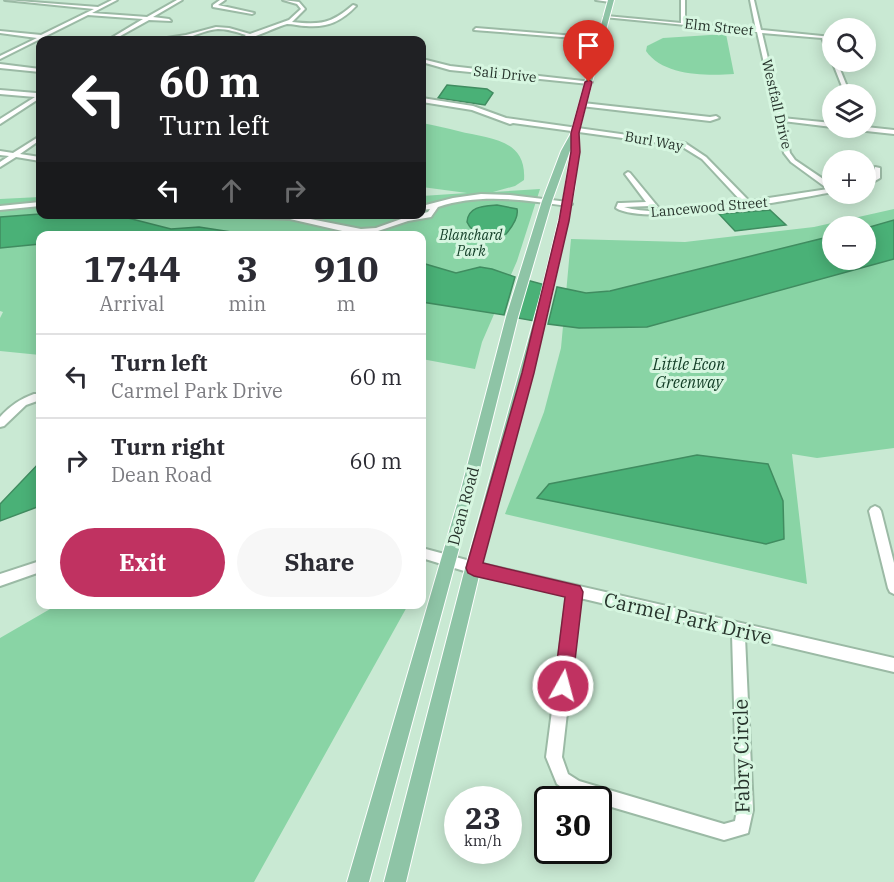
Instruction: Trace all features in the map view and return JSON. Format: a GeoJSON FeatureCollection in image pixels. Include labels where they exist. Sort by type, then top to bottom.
{"type":"FeatureCollection","features":[{"type":"Feature","properties":{"kind":"main road","name":"Dean Road"},"geometry":{"type":"LineString","coordinates":[[395,882],[474,568],[537,335],[568,204],[576,131],[610,0]]}},
{"type":"Feature","properties":{"kind":"main road","name":"Dean Road"},"geometry":{"type":"LineString","coordinates":[[358,882],[448,562],[508,330],[547,201],[565,151],[576,131]]}},
{"type":"Feature","properties":{"kind":"street"},"geometry":{"type":"LineString","coordinates":[[7,0],[98,8]]}},
{"type":"Feature","properties":{"kind":"street"},"geometry":{"type":"LineString","coordinates":[[44,36],[115,0]]}},
{"type":"Feature","properties":{"kind":"street"},"geometry":{"type":"LineString","coordinates":[[117,36],[180,0]]}},
{"type":"Feature","properties":{"kind":"street"},"geometry":{"type":"LineString","coordinates":[[223,0],[214,6],[252,13]]}},
{"type":"Feature","properties":{"kind":"street"},"geometry":{"type":"LineString","coordinates":[[285,0],[298,3],[303,9],[287,23]]}},
{"type":"Feature","properties":{"kind":"street"},"geometry":{"type":"LineString","coordinates":[[598,0],[610,0]]}},
{"type":"Feature","properties":{"kind":"street"},"geometry":{"type":"LineString","coordinates":[[683,0],[683,24]]}},
{"type":"Feature","properties":{"kind":"street","name":"Westfall Drive"},"geometry":{"type":"LineString","coordinates":[[752,0],[787,153],[822,182]]}},
{"type":"Feature","properties":{"kind":"street"},"geometry":{"type":"LineString","coordinates":[[190,36],[209,29],[223,28],[250,35],[287,23],[310,25],[333,23],[354,6]]}},
{"type":"Feature","properties":{"kind":"street"},"geometry":{"type":"LineString","coordinates":[[88,14],[169,20]]}},
{"type":"Feature","properties":{"kind":"street","name":"Elm Street"},"geometry":{"type":"LineString","coordinates":[[606,17],[822,37]]}},
{"type":"Feature","properties":{"kind":"street"},"geometry":{"type":"LineString","coordinates":[[476,29],[600,39]]}},
{"type":"Feature","properties":{"kind":"street"},"geometry":{"type":"LineString","coordinates":[[0,33],[36,36]]}},
{"type":"Feature","properties":{"kind":"street"},"geometry":{"type":"LineString","coordinates":[[0,58],[36,40]]}},
{"type":"Feature","properties":{"kind":"street","name":"Sali Drive"},"geometry":{"type":"LineString","coordinates":[[426,62],[442,67],[589,82]]}},
{"type":"Feature","properties":{"kind":"street"},"geometry":{"type":"LineString","coordinates":[[0,66],[36,70]]}},
{"type":"Feature","properties":{"kind":"street"},"geometry":{"type":"LineString","coordinates":[[0,92],[36,95]]}},
{"type":"Feature","properties":{"kind":"street"},"geometry":{"type":"LineString","coordinates":[[0,122],[36,99]]}},
{"type":"Feature","properties":{"kind":"street","name":"Burl Way"},"geometry":{"type":"LineString","coordinates":[[426,101],[458,105],[528,126],[670,142],[689,147],[704,158],[748,204]]}},
{"type":"Feature","properties":{"kind":"street"},"geometry":{"type":"LineString","coordinates":[[583,105],[716,118]]}},
{"type":"Feature","properties":{"kind":"street"},"geometry":{"type":"LineString","coordinates":[[779,119],[822,124]]}},
{"type":"Feature","properties":{"kind":"street"},"geometry":{"type":"LineString","coordinates":[[876,130],[894,132]]}},
{"type":"Feature","properties":{"kind":"street"},"geometry":{"type":"LineString","coordinates":[[0,165],[36,141]]}},
{"type":"Feature","properties":{"kind":"street"},"geometry":{"type":"LineString","coordinates":[[0,153],[36,158]]}},
{"type":"Feature","properties":{"kind":"street"},"geometry":{"type":"LineString","coordinates":[[876,179],[877,168]]}},
{"type":"Feature","properties":{"kind":"street"},"geometry":{"type":"LineString","coordinates":[[628,174],[658,213]]}},
{"type":"Feature","properties":{"kind":"street","name":"Lancewood Street"},"geometry":{"type":"LineString","coordinates":[[651,204],[621,205],[620,208],[629,213],[658,213],[748,204],[822,191]]}},
{"type":"Feature","properties":{"kind":"street"},"geometry":{"type":"LineString","coordinates":[[426,208],[454,200],[491,197],[568,204]]}},
{"type":"Feature","properties":{"kind":"street"},"geometry":{"type":"LineString","coordinates":[[0,208],[36,204]]}},
{"type":"Feature","properties":{"kind":"street"},"geometry":{"type":"LineString","coordinates":[[426,215],[430,215],[434,207]]}},
{"type":"Feature","properties":{"kind":"street"},"geometry":{"type":"LineString","coordinates":[[307,219],[350,231]]}},
{"type":"Feature","properties":{"kind":"street"},"geometry":{"type":"LineString","coordinates":[[365,231],[382,229],[405,219]]}},
{"type":"Feature","properties":{"kind":"street"},"geometry":{"type":"LineString","coordinates":[[0,423],[14,409],[36,398]]}},
{"type":"Feature","properties":{"kind":"street"},"geometry":{"type":"LineString","coordinates":[[875,511],[894,588]]}},
{"type":"Feature","properties":{"kind":"street","name":"Carmel Park Drive"},"geometry":{"type":"LineString","coordinates":[[426,555],[574,592],[894,665]]}},
{"type":"Feature","properties":{"kind":"street"},"geometry":{"type":"LineString","coordinates":[[0,580],[36,568]]}},
{"type":"Feature","properties":{"kind":"street","name":"Fabry Circle"},"geometry":{"type":"LineString","coordinates":[[574,592],[554,757],[562,779],[575,788],[724,832],[742,827],[745,810],[738,630]]}},
{"type":"Feature","properties":{"kind":"green space"},"geometry":{"type":"Polygon","coordinates":[[[726,34],[734,74],[711,75],[674,70],[654,59],[646,51],[647,46],[663,38],[726,34]]]}},
{"type":"Feature","properties":{"kind":"green space","name":"Blanchard Park"},"geometry":{"type":"Polygon","coordinates":[[[426,124],[493,139],[513,148],[523,166],[524,180],[515,186],[493,192],[540,189],[517,261],[482,342],[475,369],[426,360],[426,231],[36,231],[36,355],[0,351],[0,318],[3,312],[0,311],[0,199],[36,197],[36,219],[426,219],[426,196],[467,193],[426,188],[426,124]]]}},
{"type":"Feature","properties":{"kind":"green space","name":"Little Econ Greenway"},"geometry":{"type":"Polygon","coordinates":[[[894,209],[894,448],[817,458],[792,454],[807,584],[505,514],[544,412],[561,348],[571,239],[685,242],[822,225],[822,270],[876,270],[876,216],[863,216],[894,209]]]}},
{"type":"Feature","properties":{"kind":"green space"},"geometry":{"type":"Polygon","coordinates":[[[50,609],[406,609],[254,882],[0,882],[0,638],[50,609]]]}},
{"type":"Feature","properties":{"kind":"shaded area"},"geometry":{"type":"Polygon","coordinates":[[[447,85],[487,89],[493,93],[485,105],[438,98],[447,85]]]}},
{"type":"Feature","properties":{"kind":"shaded area"},"geometry":{"type":"Polygon","coordinates":[[[497,205],[517,209],[516,219],[506,234],[484,235],[470,227],[467,222],[470,213],[482,207],[497,205]]]}},
{"type":"Feature","properties":{"kind":"shaded area"},"geometry":{"type":"Polygon","coordinates":[[[770,210],[786,225],[735,231],[719,214],[770,210]]]}},
{"type":"Feature","properties":{"kind":"shaded area"},"geometry":{"type":"Polygon","coordinates":[[[36,214],[36,219],[132,219],[171,229],[199,227],[225,231],[36,231],[36,244],[0,248],[0,217],[36,214]]]}},
{"type":"Feature","properties":{"kind":"shaded area"},"geometry":{"type":"Polygon","coordinates":[[[894,220],[894,259],[876,264],[876,225],[894,220]]]}},
{"type":"Feature","properties":{"kind":"shaded area"},"geometry":{"type":"Polygon","coordinates":[[[822,238],[822,270],[854,270],[647,327],[579,328],[548,324],[557,287],[586,293],[610,291],[822,238]]]}},
{"type":"Feature","properties":{"kind":"shaded area"},"geometry":{"type":"Polygon","coordinates":[[[426,264],[456,273],[480,267],[515,277],[504,315],[426,303],[426,264]]]}},
{"type":"Feature","properties":{"kind":"shaded area"},"geometry":{"type":"Polygon","coordinates":[[[523,279],[549,286],[540,322],[512,317],[523,279]]]}},
{"type":"Feature","properties":{"kind":"shaded area"},"geometry":{"type":"Polygon","coordinates":[[[697,455],[768,464],[783,501],[784,539],[766,544],[537,498],[549,484],[697,455]]]}},
{"type":"Feature","properties":{"kind":"shaded area"},"geometry":{"type":"Polygon","coordinates":[[[36,466],[36,508],[0,521],[0,504],[36,466]]]}},
{"type":"Feature","properties":{"kind":"route"},"geometry":{"type":"LineString","coordinates":[[563,686],[574,592],[474,568],[528,373],[564,221],[575,152],[575,133],[589,82]]}}]}
